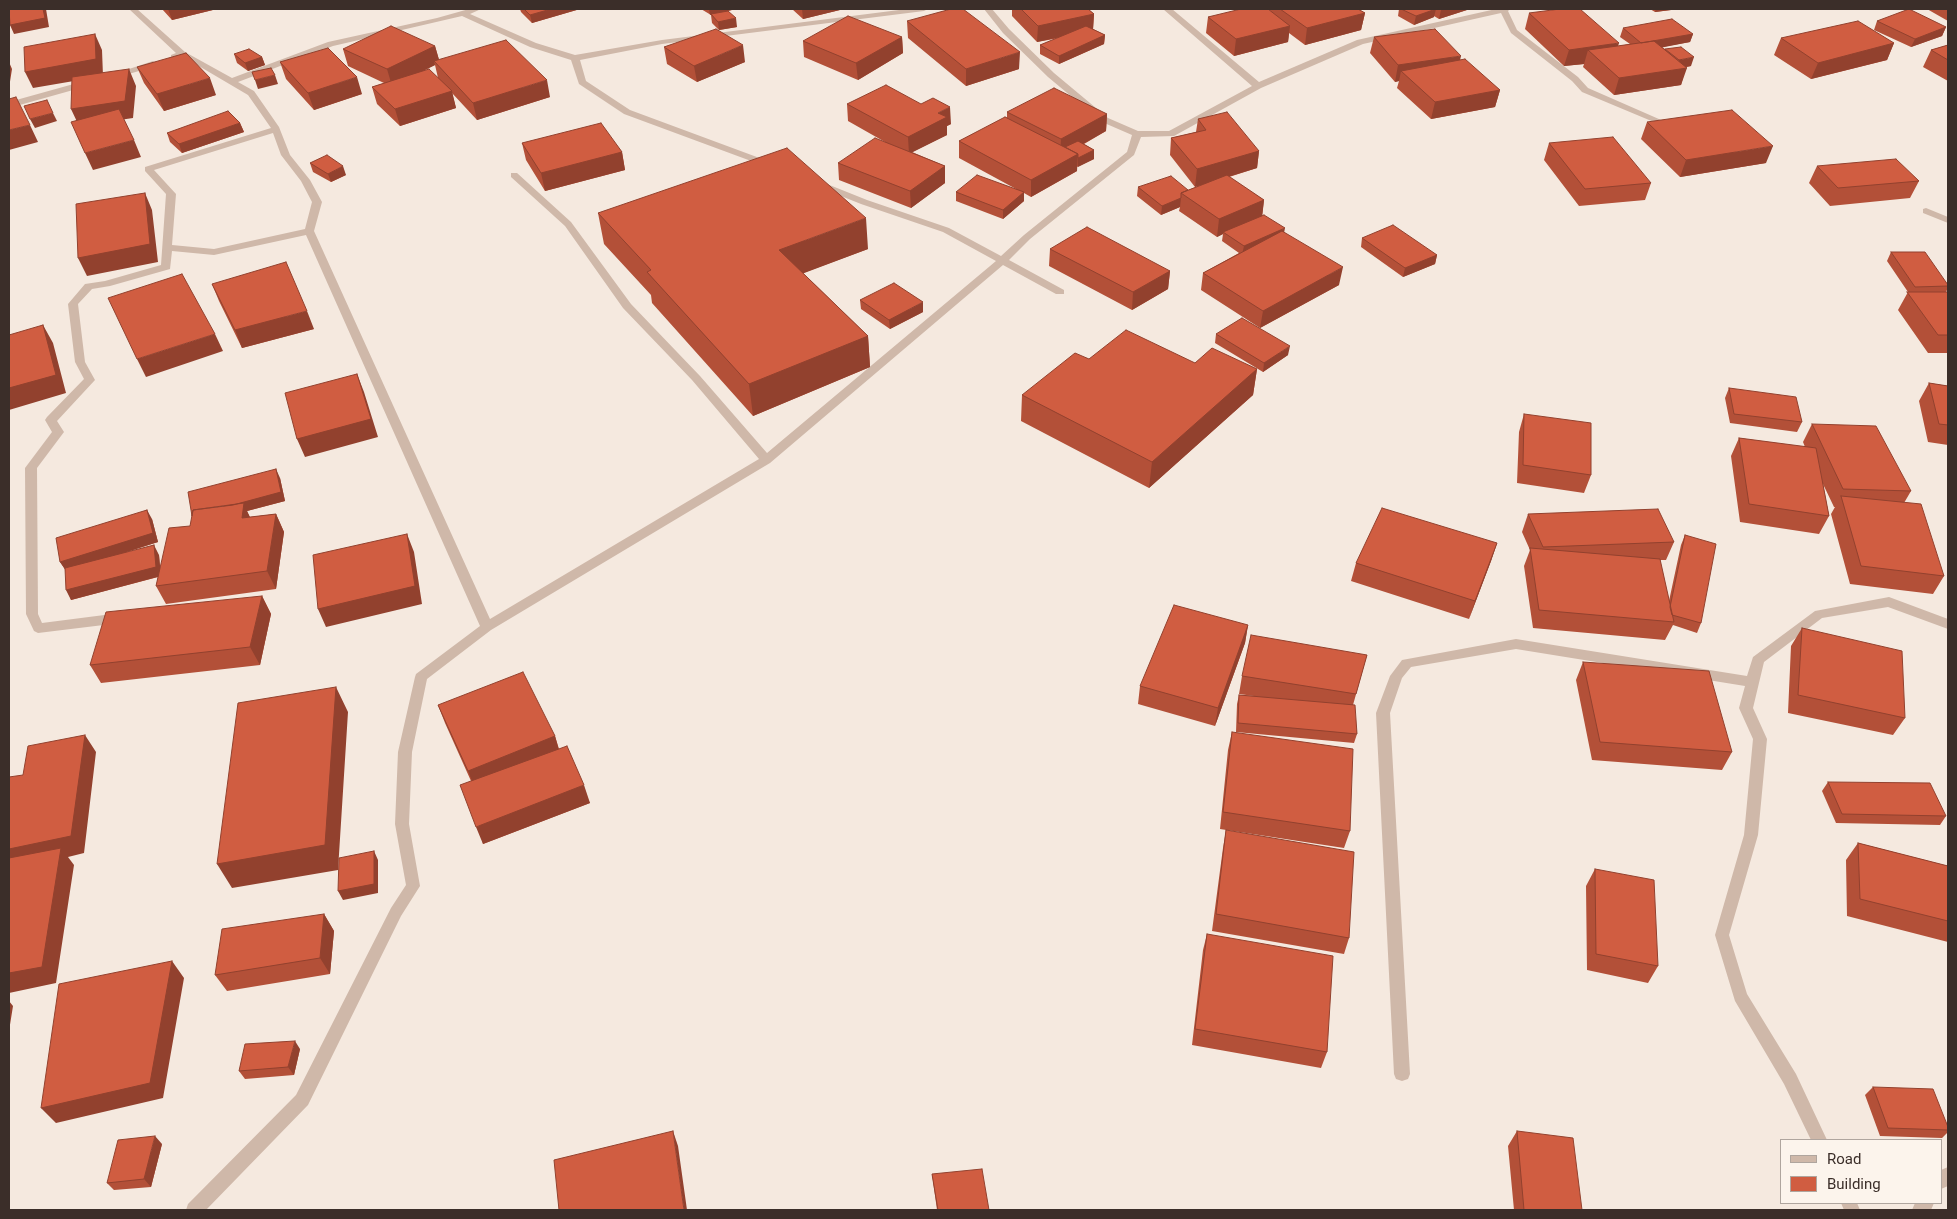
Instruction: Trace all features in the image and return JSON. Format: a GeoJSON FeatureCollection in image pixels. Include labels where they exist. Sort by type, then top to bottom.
{"type":"FeatureCollection","features":[{"type":"Feature","properties":{"kind":"street"},"geometry":{"type":"LineString","coordinates":[[133,9],[182,54],[251,92],[276,129],[286,155],[305,180],[318,202],[309,231],[487,627]]}},
{"type":"Feature","properties":{"kind":"street"},"geometry":{"type":"LineString","coordinates":[[232,81],[331,44],[439,20],[477,9]]}},
{"type":"Feature","properties":{"kind":"street"},"geometry":{"type":"LineString","coordinates":[[462,14],[533,45],[575,58],[662,42],[924,9]]}},
{"type":"Feature","properties":{"kind":"street"},"geometry":{"type":"LineString","coordinates":[[988,9],[1006,31],[1051,75],[1105,120],[1137,134],[1171,134],[1258,86],[1360,42],[1505,9],[1514,31],[1575,79],[1585,90],[1664,123]]}},
{"type":"Feature","properties":{"kind":"street"},"geometry":{"type":"LineString","coordinates":[[1167,9],[1258,86]]}},
{"type":"Feature","properties":{"kind":"street"},"geometry":{"type":"LineString","coordinates":[[9,105],[182,54]]}},
{"type":"Feature","properties":{"kind":"street"},"geometry":{"type":"LineString","coordinates":[[575,58],[582,82],[627,112],[777,168]]}},
{"type":"Feature","properties":{"kind":"street"},"geometry":{"type":"LineString","coordinates":[[128,617],[38,628],[32,614],[31,468],[58,432],[51,420],[90,380],[80,362],[73,304],[89,286],[106,284],[166,267],[171,194],[148,169],[276,129]]}},
{"type":"Feature","properties":{"kind":"street"},"geometry":{"type":"LineString","coordinates":[[194,1210],[302,1100],[396,912],[413,886],[402,824],[405,752],[421,677],[487,627],[766,460],[1027,237],[1131,153],[1137,134]]}},
{"type":"Feature","properties":{"kind":"street"},"geometry":{"type":"LineString","coordinates":[[514,174],[568,224],[627,306],[696,378],[766,460]]}},
{"type":"Feature","properties":{"kind":"street"},"geometry":{"type":"LineString","coordinates":[[812,181],[864,202],[946,230],[1060,292]]}},
{"type":"Feature","properties":{"kind":"street"},"geometry":{"type":"LineString","coordinates":[[1926,211],[1948,220]]}},
{"type":"Feature","properties":{"kind":"street"},"geometry":{"type":"LineString","coordinates":[[168,248],[214,252],[309,231]]}},
{"type":"Feature","properties":{"kind":"street"},"geometry":{"type":"LineString","coordinates":[[1819,1139],[1790,1079],[1740,996],[1722,935],[1751,835],[1760,739],[1746,708],[1752,682],[1758,660],[1819,614],[1889,602],[1948,624]]}},
{"type":"Feature","properties":{"kind":"street"},"geometry":{"type":"LineString","coordinates":[[1402,1074],[1383,713],[1396,676],[1406,663],[1516,644],[1752,682]]}},
{"type":"Feature","properties":{"kind":"building"},"geometry":{"type":"Polygon","coordinates":[[[9,9],[43,9],[45,18],[10,25],[9,9]]]}},
{"type":"Feature","properties":{"kind":"building"},"geometry":{"type":"Polygon","coordinates":[[[524,9],[551,9],[530,15],[524,9]]]}},
{"type":"Feature","properties":{"kind":"building"},"geometry":{"type":"Polygon","coordinates":[[[951,9],[963,9],[1020,52],[966,69],[907,21],[951,9]]]}},
{"type":"Feature","properties":{"kind":"building"},"geometry":{"type":"Polygon","coordinates":[[[1021,9],[1088,9],[1094,14],[1038,26],[1021,9]]]}},
{"type":"Feature","properties":{"kind":"building"},"geometry":{"type":"Polygon","coordinates":[[[1241,9],[1268,9],[1290,26],[1236,39],[1208,17],[1241,9]]]}},
{"type":"Feature","properties":{"kind":"building"},"geometry":{"type":"Polygon","coordinates":[[[1280,9],[1358,9],[1365,13],[1307,28],[1280,9]]]}},
{"type":"Feature","properties":{"kind":"building"},"geometry":{"type":"Polygon","coordinates":[[[1401,9],[1436,9],[1416,16],[1401,9]]]}},
{"type":"Feature","properties":{"kind":"building"},"geometry":{"type":"Polygon","coordinates":[[[1560,9],[1580,9],[1619,43],[1569,50],[1529,13],[1560,9]]]}},
{"type":"Feature","properties":{"kind":"building"},"geometry":{"type":"Polygon","coordinates":[[[1909,9],[1946,27],[1915,39],[1877,21],[1909,9]]]}},
{"type":"Feature","properties":{"kind":"building"},"geometry":{"type":"Polygon","coordinates":[[[728,11],[736,18],[718,22],[711,14],[728,11]]]}},
{"type":"Feature","properties":{"kind":"building"},"geometry":{"type":"Polygon","coordinates":[[[848,16],[902,37],[856,63],[803,41],[848,16]]]}},
{"type":"Feature","properties":{"kind":"building"},"geometry":{"type":"Polygon","coordinates":[[[1672,19],[1693,34],[1641,43],[1623,28],[1672,19]]]}},
{"type":"Feature","properties":{"kind":"building"},"geometry":{"type":"Polygon","coordinates":[[[1858,21],[1894,43],[1818,63],[1781,38],[1858,21]]]}},
{"type":"Feature","properties":{"kind":"building"},"geometry":{"type":"Polygon","coordinates":[[[391,26],[435,46],[387,69],[343,49],[391,26]]]}},
{"type":"Feature","properties":{"kind":"building"},"geometry":{"type":"Polygon","coordinates":[[[1086,26],[1105,35],[1059,56],[1040,45],[1086,26]]]}},
{"type":"Feature","properties":{"kind":"building"},"geometry":{"type":"Polygon","coordinates":[[[716,29],[743,45],[694,66],[664,47],[716,29]]]}},
{"type":"Feature","properties":{"kind":"building"},"geometry":{"type":"Polygon","coordinates":[[[1435,29],[1461,56],[1398,65],[1374,37],[1435,29]]]}},
{"type":"Feature","properties":{"kind":"building"},"geometry":{"type":"Polygon","coordinates":[[[95,34],[96,59],[25,72],[24,47],[95,34]]]}},
{"type":"Feature","properties":{"kind":"building"},"geometry":{"type":"Polygon","coordinates":[[[506,40],[547,80],[473,103],[434,61],[506,40]]]}},
{"type":"Feature","properties":{"kind":"building"},"geometry":{"type":"Polygon","coordinates":[[[1654,41],[1687,68],[1619,78],[1588,50],[1654,41]]]}},
{"type":"Feature","properties":{"kind":"building"},"geometry":{"type":"Polygon","coordinates":[[[1948,45],[1948,60],[1931,50],[1948,45]]]}},
{"type":"Feature","properties":{"kind":"building"},"geometry":{"type":"Polygon","coordinates":[[[1681,47],[1694,57],[1679,60],[1665,49],[1681,47]]]}},
{"type":"Feature","properties":{"kind":"building"},"geometry":{"type":"Polygon","coordinates":[[[328,48],[357,77],[308,93],[280,62],[328,48]]]}},
{"type":"Feature","properties":{"kind":"building"},"geometry":{"type":"Polygon","coordinates":[[[249,49],[262,57],[245,63],[234,54],[249,49]]]}},
{"type":"Feature","properties":{"kind":"building"},"geometry":{"type":"Polygon","coordinates":[[[186,53],[210,78],[157,94],[137,67],[186,53]]]}},
{"type":"Feature","properties":{"kind":"building"},"geometry":{"type":"Polygon","coordinates":[[[1465,59],[1500,90],[1435,102],[1401,71],[1465,59]]]}},
{"type":"Feature","properties":{"kind":"building"},"geometry":{"type":"Polygon","coordinates":[[[271,68],[275,75],[255,80],[252,72],[271,68]]]}},
{"type":"Feature","properties":{"kind":"building"},"geometry":{"type":"Polygon","coordinates":[[[129,69],[125,101],[71,109],[72,77],[129,69]]]}},
{"type":"Feature","properties":{"kind":"building"},"geometry":{"type":"Polygon","coordinates":[[[429,69],[452,91],[395,109],[372,87],[429,69]]]}},
{"type":"Feature","properties":{"kind":"building"},"geometry":{"type":"Polygon","coordinates":[[[886,85],[921,104],[933,98],[950,107],[938,113],[947,117],[908,137],[847,104],[886,85]]]}},
{"type":"Feature","properties":{"kind":"building"},"geometry":{"type":"Polygon","coordinates":[[[1054,88],[1107,114],[1061,139],[1007,112],[1054,88]]]}},
{"type":"Feature","properties":{"kind":"building"},"geometry":{"type":"Polygon","coordinates":[[[16,97],[30,125],[9,130],[9,99],[16,97]]]}},
{"type":"Feature","properties":{"kind":"building"},"geometry":{"type":"Polygon","coordinates":[[[47,100],[53,113],[30,119],[24,106],[47,100]]]}},
{"type":"Feature","properties":{"kind":"building"},"geometry":{"type":"Polygon","coordinates":[[[119,109],[134,140],[85,153],[71,122],[119,109]]]}},
{"type":"Feature","properties":{"kind":"building"},"geometry":{"type":"Polygon","coordinates":[[[1732,110],[1773,146],[1686,160],[1647,122],[1732,110]]]}},
{"type":"Feature","properties":{"kind":"building"},"geometry":{"type":"Polygon","coordinates":[[[228,111],[240,123],[179,144],[167,133],[228,111]]]}},
{"type":"Feature","properties":{"kind":"building"},"geometry":{"type":"Polygon","coordinates":[[[1227,112],[1259,151],[1197,169],[1171,138],[1206,130],[1198,119],[1227,112]]]}},
{"type":"Feature","properties":{"kind":"building"},"geometry":{"type":"Polygon","coordinates":[[[1005,117],[1078,154],[1031,180],[959,141],[1005,117]]]}},
{"type":"Feature","properties":{"kind":"building"},"geometry":{"type":"Polygon","coordinates":[[[601,123],[622,152],[541,173],[522,143],[601,123]]]}},
{"type":"Feature","properties":{"kind":"building"},"geometry":{"type":"Polygon","coordinates":[[[1613,137],[1651,183],[1585,189],[1549,143],[1613,137]]]}},
{"type":"Feature","properties":{"kind":"building"},"geometry":{"type":"Polygon","coordinates":[[[875,138],[945,166],[910,191],[838,163],[875,138]]]}},
{"type":"Feature","properties":{"kind":"building"},"geometry":{"type":"Polygon","coordinates":[[[1078,141],[1094,150],[1078,158],[1078,154],[1065,147],[1078,141]]]}},
{"type":"Feature","properties":{"kind":"building"},"geometry":{"type":"Polygon","coordinates":[[[787,148],[866,218],[779,250],[868,336],[749,384],[647,272],[651,270],[598,213],[787,148]]]}},
{"type":"Feature","properties":{"kind":"building"},"geometry":{"type":"Polygon","coordinates":[[[327,155],[343,166],[328,174],[310,163],[327,155]]]}},
{"type":"Feature","properties":{"kind":"building"},"geometry":{"type":"Polygon","coordinates":[[[1896,159],[1919,181],[1838,188],[1817,166],[1896,159]]]}},
{"type":"Feature","properties":{"kind":"building"},"geometry":{"type":"Polygon","coordinates":[[[977,175],[1024,192],[1003,210],[956,192],[977,175]]]}},
{"type":"Feature","properties":{"kind":"building"},"geometry":{"type":"Polygon","coordinates":[[[1227,175],[1264,200],[1219,219],[1181,193],[1227,175]]]}},
{"type":"Feature","properties":{"kind":"building"},"geometry":{"type":"Polygon","coordinates":[[[1171,176],[1188,190],[1181,193],[1181,198],[1162,206],[1138,187],[1171,176]]]}},
{"type":"Feature","properties":{"kind":"building"},"geometry":{"type":"Polygon","coordinates":[[[145,193],[150,244],[78,258],[76,204],[145,193]]]}},
{"type":"Feature","properties":{"kind":"building"},"geometry":{"type":"Polygon","coordinates":[[[1264,215],[1285,228],[1244,246],[1223,232],[1264,215]]]}},
{"type":"Feature","properties":{"kind":"building"},"geometry":{"type":"Polygon","coordinates":[[[1393,225],[1437,255],[1405,268],[1362,238],[1393,225]]]}},
{"type":"Feature","properties":{"kind":"building"},"geometry":{"type":"Polygon","coordinates":[[[1087,227],[1170,271],[1133,292],[1050,249],[1087,227]]]}},
{"type":"Feature","properties":{"kind":"building"},"geometry":{"type":"Polygon","coordinates":[[[1282,231],[1343,267],[1263,311],[1203,273],[1282,231]]]}},
{"type":"Feature","properties":{"kind":"building"},"geometry":{"type":"Polygon","coordinates":[[[1891,252],[1925,252],[1948,286],[1915,287],[1891,252]]]}},
{"type":"Feature","properties":{"kind":"building"},"geometry":{"type":"Polygon","coordinates":[[[286,262],[307,311],[235,330],[212,284],[286,262]]]}},
{"type":"Feature","properties":{"kind":"building"},"geometry":{"type":"Polygon","coordinates":[[[182,274],[215,334],[137,359],[108,298],[182,274]]]}},
{"type":"Feature","properties":{"kind":"building"},"geometry":{"type":"Polygon","coordinates":[[[894,283],[923,302],[889,320],[860,300],[894,283]]]}},
{"type":"Feature","properties":{"kind":"building"},"geometry":{"type":"Polygon","coordinates":[[[1907,292],[1948,292],[1948,335],[1938,335],[1907,292]]]}},
{"type":"Feature","properties":{"kind":"building"},"geometry":{"type":"Polygon","coordinates":[[[1242,318],[1290,346],[1264,363],[1216,334],[1242,318]]]}},
{"type":"Feature","properties":{"kind":"building"},"geometry":{"type":"Polygon","coordinates":[[[43,325],[56,375],[9,388],[9,335],[43,325]]]}},
{"type":"Feature","properties":{"kind":"building"},"geometry":{"type":"Polygon","coordinates":[[[1126,330],[1195,363],[1212,348],[1257,369],[1152,462],[1022,395],[1075,353],[1089,359],[1126,330]]]}},
{"type":"Feature","properties":{"kind":"building"},"geometry":{"type":"Polygon","coordinates":[[[357,374],[371,419],[297,439],[285,393],[357,374]]]}},
{"type":"Feature","properties":{"kind":"building"},"geometry":{"type":"Polygon","coordinates":[[[1929,383],[1948,386],[1948,425],[1939,424],[1929,383]]]}},
{"type":"Feature","properties":{"kind":"building"},"geometry":{"type":"Polygon","coordinates":[[[1729,388],[1796,397],[1802,422],[1734,414],[1729,388]]]}},
{"type":"Feature","properties":{"kind":"building"},"geometry":{"type":"Polygon","coordinates":[[[1524,414],[1591,423],[1591,475],[1523,465],[1524,414]]]}},
{"type":"Feature","properties":{"kind":"building"},"geometry":{"type":"Polygon","coordinates":[[[1812,424],[1876,426],[1911,491],[1843,489],[1812,424]]]}},
{"type":"Feature","properties":{"kind":"building"},"geometry":{"type":"Polygon","coordinates":[[[1739,438],[1816,448],[1829,516],[1749,504],[1739,438]]]}},
{"type":"Feature","properties":{"kind":"building"},"geometry":{"type":"Polygon","coordinates":[[[276,469],[281,492],[233,505],[193,510],[192,516],[188,492],[276,469]]]}},
{"type":"Feature","properties":{"kind":"building"},"geometry":{"type":"Polygon","coordinates":[[[1841,496],[1921,504],[1944,576],[1861,566],[1841,496]]]}},
{"type":"Feature","properties":{"kind":"building"},"geometry":{"type":"Polygon","coordinates":[[[244,503],[242,518],[276,514],[267,571],[156,586],[169,528],[190,526],[193,510],[244,503]]]}},
{"type":"Feature","properties":{"kind":"building"},"geometry":{"type":"Polygon","coordinates":[[[1382,508],[1497,543],[1475,601],[1356,563],[1382,508]]]}},
{"type":"Feature","properties":{"kind":"building"},"geometry":{"type":"Polygon","coordinates":[[[1658,509],[1674,542],[1543,547],[1528,514],[1658,509]]]}},
{"type":"Feature","properties":{"kind":"building"},"geometry":{"type":"Polygon","coordinates":[[[147,510],[153,533],[60,562],[56,538],[147,510]]]}},
{"type":"Feature","properties":{"kind":"building"},"geometry":{"type":"Polygon","coordinates":[[[407,534],[415,586],[318,609],[313,555],[407,534]]]}},
{"type":"Feature","properties":{"kind":"building"},"geometry":{"type":"Polygon","coordinates":[[[1685,535],[1716,544],[1701,623],[1672,615],[1670,607],[1685,535]]]}},
{"type":"Feature","properties":{"kind":"building"},"geometry":{"type":"Polygon","coordinates":[[[154,545],[156,567],[66,590],[65,568],[154,545]]]}},
{"type":"Feature","properties":{"kind":"building"},"geometry":{"type":"Polygon","coordinates":[[[1530,548],[1660,559],[1674,622],[1539,610],[1530,548]]]}},
{"type":"Feature","properties":{"kind":"building"},"geometry":{"type":"Polygon","coordinates":[[[262,596],[250,647],[90,665],[106,612],[262,596]]]}},
{"type":"Feature","properties":{"kind":"building"},"geometry":{"type":"Polygon","coordinates":[[[1174,605],[1248,625],[1218,708],[1140,686],[1174,605]]]}},
{"type":"Feature","properties":{"kind":"building"},"geometry":{"type":"Polygon","coordinates":[[[1802,628],[1902,651],[1905,718],[1798,695],[1802,628]]]}},
{"type":"Feature","properties":{"kind":"building"},"geometry":{"type":"Polygon","coordinates":[[[1251,635],[1367,655],[1356,694],[1242,676],[1251,635]]]}},
{"type":"Feature","properties":{"kind":"building"},"geometry":{"type":"Polygon","coordinates":[[[1583,662],[1709,671],[1732,752],[1600,742],[1583,662]]]}},
{"type":"Feature","properties":{"kind":"building"},"geometry":{"type":"Polygon","coordinates":[[[523,672],[555,736],[468,771],[438,705],[523,672]]]}},
{"type":"Feature","properties":{"kind":"building"},"geometry":{"type":"Polygon","coordinates":[[[336,687],[325,845],[217,864],[238,703],[336,687]]]}},
{"type":"Feature","properties":{"kind":"building"},"geometry":{"type":"Polygon","coordinates":[[[1239,695],[1355,705],[1357,734],[1238,723],[1239,695]]]}},
{"type":"Feature","properties":{"kind":"building"},"geometry":{"type":"Polygon","coordinates":[[[1232,732],[1353,749],[1350,831],[1223,812],[1232,732]]]}},
{"type":"Feature","properties":{"kind":"building"},"geometry":{"type":"Polygon","coordinates":[[[85,735],[71,836],[9,849],[9,777],[23,775],[28,746],[85,735]]]}},
{"type":"Feature","properties":{"kind":"building"},"geometry":{"type":"Polygon","coordinates":[[[567,746],[584,785],[476,827],[460,785],[567,746]]]}},
{"type":"Feature","properties":{"kind":"building"},"geometry":{"type":"Polygon","coordinates":[[[1828,782],[1930,783],[1946,816],[1842,814],[1828,782]]]}},
{"type":"Feature","properties":{"kind":"building"},"geometry":{"type":"Polygon","coordinates":[[[1226,830],[1354,852],[1349,938],[1216,914],[1226,830]]]}},
{"type":"Feature","properties":{"kind":"building"},"geometry":{"type":"Polygon","coordinates":[[[1858,843],[1948,866],[1948,921],[1860,899],[1858,843]]]}},
{"type":"Feature","properties":{"kind":"building"},"geometry":{"type":"Polygon","coordinates":[[[61,848],[42,967],[9,973],[9,858],[61,848]]]}},
{"type":"Feature","properties":{"kind":"building"},"geometry":{"type":"Polygon","coordinates":[[[374,851],[374,884],[338,891],[339,858],[374,851]]]}},
{"type":"Feature","properties":{"kind":"building"},"geometry":{"type":"Polygon","coordinates":[[[1595,869],[1654,880],[1658,966],[1596,954],[1595,869]]]}},
{"type":"Feature","properties":{"kind":"building"},"geometry":{"type":"Polygon","coordinates":[[[324,914],[320,958],[215,975],[222,929],[324,914]]]}},
{"type":"Feature","properties":{"kind":"building"},"geometry":{"type":"Polygon","coordinates":[[[1207,934],[1333,956],[1327,1052],[1195,1029],[1207,934]]]}},
{"type":"Feature","properties":{"kind":"building"},"geometry":{"type":"Polygon","coordinates":[[[172,961],[150,1083],[41,1108],[59,984],[172,961]]]}},
{"type":"Feature","properties":{"kind":"building"},"geometry":{"type":"Polygon","coordinates":[[[295,1041],[288,1067],[239,1071],[245,1044],[295,1041]]]}},
{"type":"Feature","properties":{"kind":"building"},"geometry":{"type":"Polygon","coordinates":[[[1873,1087],[1933,1089],[1948,1130],[1888,1128],[1873,1087]]]}},
{"type":"Feature","properties":{"kind":"building"},"geometry":{"type":"Polygon","coordinates":[[[673,1131],[684,1210],[559,1210],[554,1160],[673,1131]]]}},
{"type":"Feature","properties":{"kind":"building"},"geometry":{"type":"Polygon","coordinates":[[[1517,1131],[1573,1138],[1582,1210],[1524,1210],[1517,1131]]]}},
{"type":"Feature","properties":{"kind":"building"},"geometry":{"type":"Polygon","coordinates":[[[155,1136],[144,1179],[107,1183],[118,1140],[155,1136]]]}},
{"type":"Feature","properties":{"kind":"building"},"geometry":{"type":"Polygon","coordinates":[[[982,1169],[989,1210],[938,1210],[932,1174],[982,1169]]]}}]}
